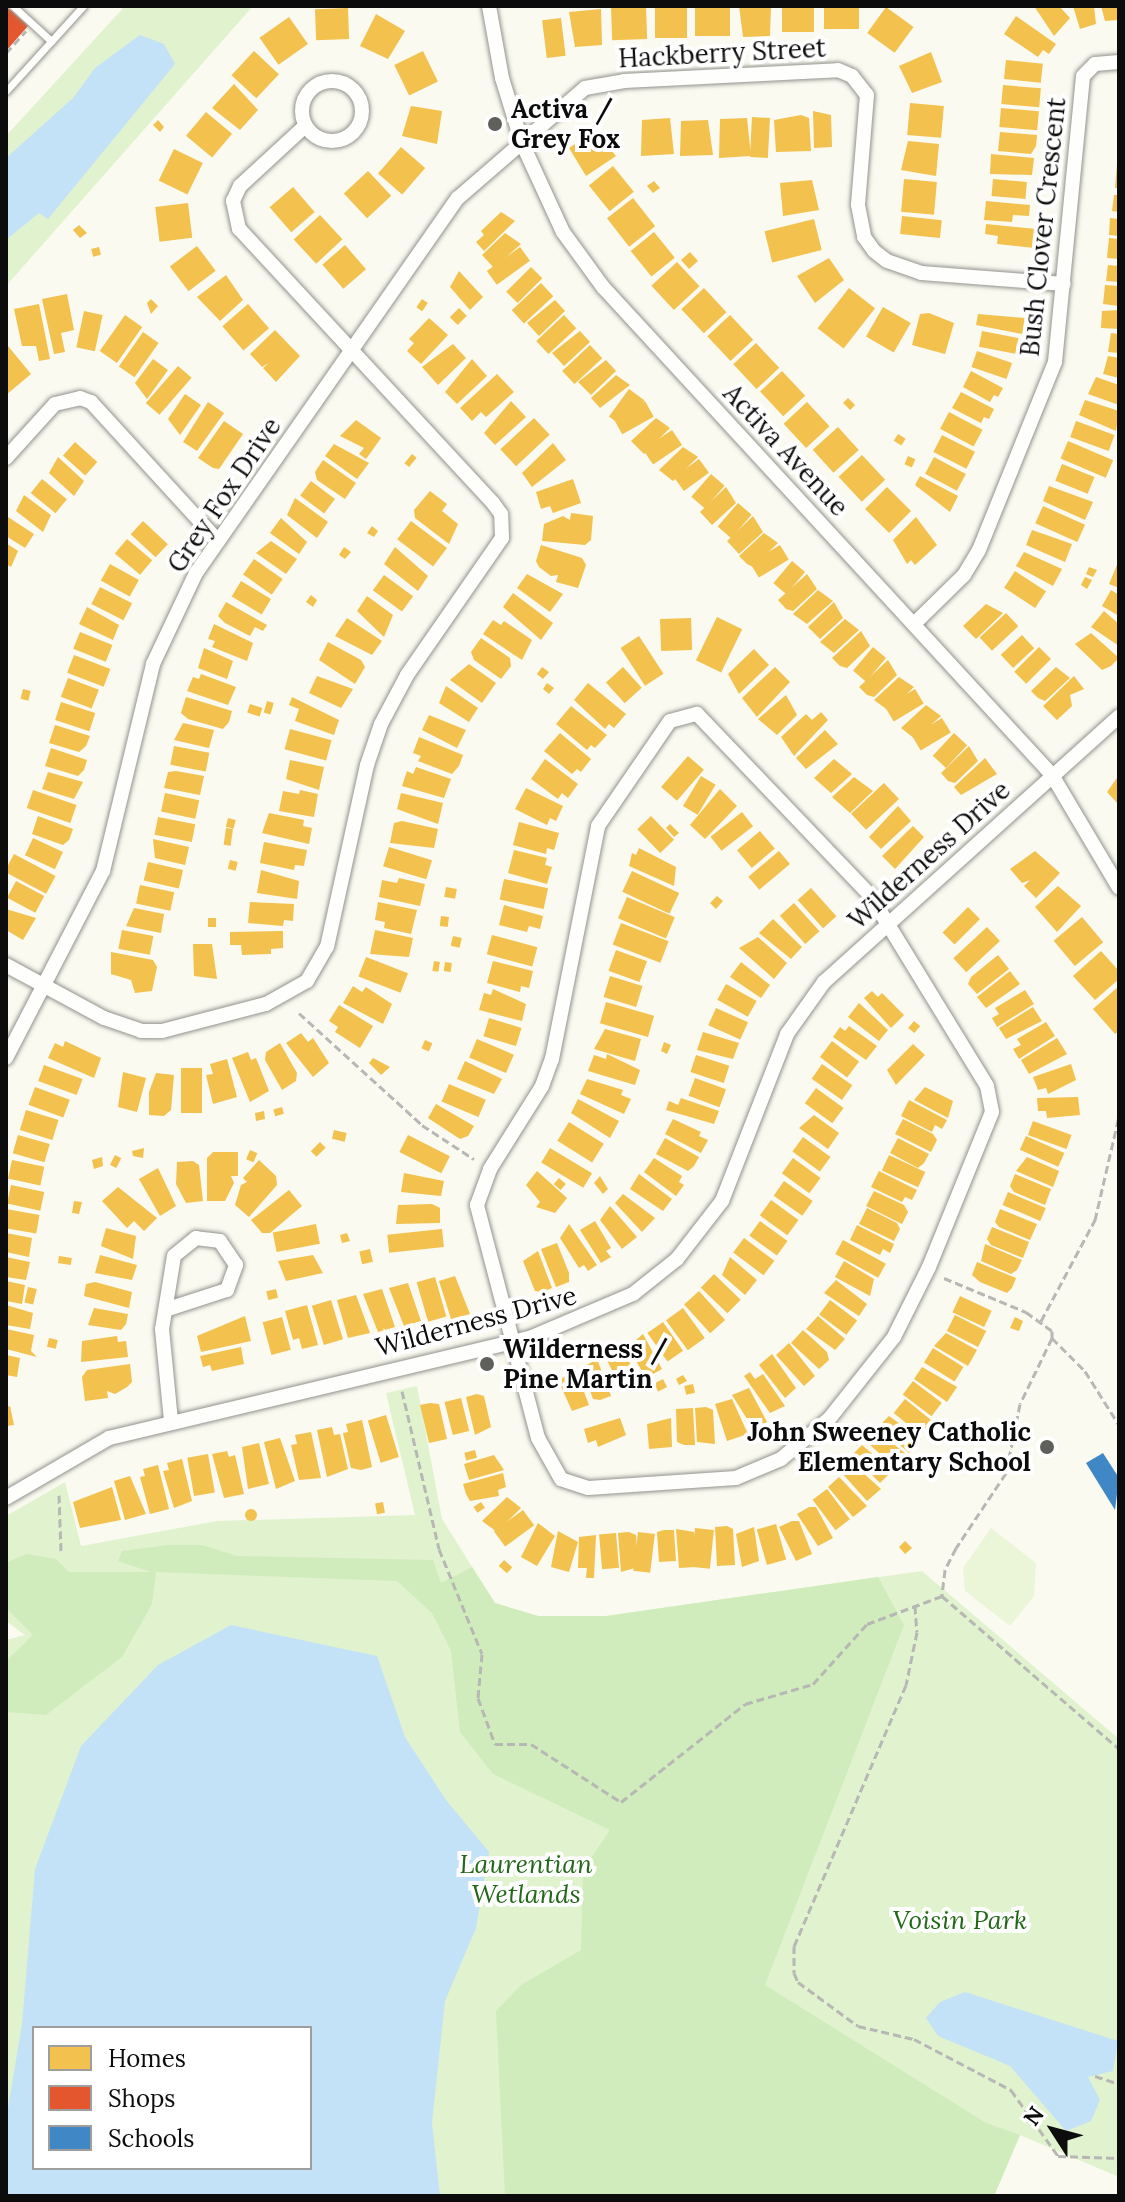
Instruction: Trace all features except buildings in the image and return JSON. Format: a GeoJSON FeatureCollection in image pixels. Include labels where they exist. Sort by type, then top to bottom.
{"type":"FeatureCollection","features":[{"type":"Feature","properties":{"kind":"street","name":"Activa Avenue"},"geometry":{"type":"LineString","coordinates":[[489,6],[502,78],[522,143],[563,232],[603,287],[1052,775],[1119,888]]}},
{"type":"Feature","properties":{"kind":"street","name":"Bush Clover Crescent"},"geometry":{"type":"LineString","coordinates":[[914,624],[964,575],[979,550],[1055,362],[1083,76],[1095,64],[1119,62]]}},
{"type":"Feature","properties":{"kind":"street","name":"Hackberry Street"},"geometry":{"type":"LineString","coordinates":[[522,143],[585,88],[624,81],[838,70],[852,76],[867,95],[858,205],[864,237],[874,251],[887,261],[922,273],[1064,284]]}},
{"type":"Feature","properties":{"kind":"street"},"geometry":{"type":"LineString","coordinates":[[342,82],[358,96],[361,117],[346,137],[325,140],[305,126],[302,108],[313,87],[342,82]]}},
{"type":"Feature","properties":{"kind":"street"},"geometry":{"type":"LineString","coordinates":[[6,965],[124,1027],[162,1031],[286,995],[307,981],[323,956],[381,724],[407,675],[502,538],[504,525],[493,503],[239,229],[234,215],[240,186],[305,126]]}},
{"type":"Feature","properties":{"kind":"street","name":"Grey Fox Drive"},"geometry":{"type":"LineString","coordinates":[[6,1058],[41,985],[103,871],[153,664],[196,573],[458,198],[522,143]]}},
{"type":"Feature","properties":{"kind":"street"},"geometry":{"type":"LineString","coordinates":[[6,458],[55,404],[80,398],[91,402],[218,541]]}},
{"type":"Feature","properties":{"kind":"street"},"geometry":{"type":"LineString","coordinates":[[697,714],[709,721],[890,922],[987,1086],[992,1112],[929,1267],[894,1337],[829,1419],[781,1459],[736,1478],[575,1486],[550,1466],[538,1438],[478,1222],[480,1189],[542,1086],[552,1059],[598,826],[670,721],[697,714]]}},
{"type":"Feature","properties":{"kind":"street"},"geometry":{"type":"LineString","coordinates":[[1052,775],[1119,716]]}},
{"type":"Feature","properties":{"kind":"street","name":"Wilderness Drive"},"geometry":{"type":"LineString","coordinates":[[6,1498],[109,1438],[171,1420],[513,1342],[596,1313],[633,1294],[677,1259],[722,1201],[797,1014],[824,982],[1052,775]]}},
{"type":"Feature","properties":{"kind":"street"},"geometry":{"type":"LineString","coordinates":[[168,1309],[227,1290],[236,1265],[220,1241],[196,1238],[174,1256],[163,1342],[171,1420]]}},
{"type":"Feature","properties":{"kind":"lane"},"geometry":{"type":"LineString","coordinates":[[13,6],[51,41]]}},
{"type":"Feature","properties":{"kind":"lane"},"geometry":{"type":"LineString","coordinates":[[6,91],[83,6]]}},
{"type":"Feature","properties":{"kind":"path"},"geometry":{"type":"LineString","coordinates":[[6,53],[28,30]]}},
{"type":"Feature","properties":{"kind":"path"},"geometry":{"type":"LineString","coordinates":[[299,1013],[422,1125],[474,1159]]}},
{"type":"Feature","properties":{"kind":"path"},"geometry":{"type":"LineString","coordinates":[[1041,1321],[1095,1220],[1119,1116]]}},
{"type":"Feature","properties":{"kind":"path"},"geometry":{"type":"LineString","coordinates":[[944,1278],[1041,1321],[1052,1338],[1085,1371],[1119,1425]]}},
{"type":"Feature","properties":{"kind":"path"},"geometry":{"type":"LineString","coordinates":[[942,1596],[945,1570],[956,1548],[1006,1473],[1020,1404],[1052,1338]]}},
{"type":"Feature","properties":{"kind":"path"},"geometry":{"type":"LineString","coordinates":[[402,1391],[439,1549],[482,1654],[478,1698],[495,1744],[531,1744],[621,1802],[745,1704],[813,1684],[867,1624],[942,1596]]}},
{"type":"Feature","properties":{"kind":"path"},"geometry":{"type":"LineString","coordinates":[[59,1495],[61,1551]]}},
{"type":"Feature","properties":{"kind":"path"},"geometry":{"type":"LineString","coordinates":[[942,1596],[1119,1749]]}},
{"type":"Feature","properties":{"kind":"path"},"geometry":{"type":"LineString","coordinates":[[915,1606],[917,1632],[906,1685],[794,1946],[794,1973],[798,1982],[858,2026],[914,2039],[1011,2090],[1058,2156],[1119,2158]]}},
{"type":"Feature","properties":{"kind":"path"},"geometry":{"type":"LineString","coordinates":[[1095,2076],[1119,2084]]}},
{"type":"Feature","properties":{"kind":"green space"},"geometry":{"type":"Polygon","coordinates":[[[125,6],[253,6],[6,286],[6,136],[125,6]]]}},
{"type":"Feature","properties":{"kind":"green space","name":"Laurentian Wetlands"},"geometry":{"type":"Polygon","coordinates":[[[417,1386],[442,1519],[495,1603],[538,1616],[606,1616],[922,1571],[1119,1739],[1119,2177],[1020,2135],[994,2196],[6,2196],[6,1640],[25,1635],[6,1621],[6,1516],[65,1482],[81,1546],[217,1521],[415,1515],[386,1393],[417,1386]]]}},
{"type":"Feature","properties":{"kind":"green space"},"geometry":{"type":"Polygon","coordinates":[[[991,1528],[1036,1563],[1034,1596],[1010,1626],[965,1591],[963,1568],[991,1528]]]}},
{"type":"Feature","properties":{"kind":"green space"},"geometry":{"type":"Polygon","coordinates":[[[168,1545],[202,1545],[237,1556],[433,1560],[441,1583],[472,1567],[495,1603],[538,1616],[606,1616],[878,1577],[904,1625],[765,1985],[986,2123],[1020,2135],[994,2196],[505,2196],[496,2011],[521,1985],[581,1950],[583,1870],[610,1830],[493,1774],[460,1732],[451,1651],[432,1613],[397,1581],[156,1572],[152,1604],[122,1657],[46,1715],[8,1712],[6,1717],[6,1661],[33,1635],[6,1608],[6,1563],[26,1554],[56,1559],[69,1572],[151,1572],[118,1561],[122,1551],[168,1545]]]}},
{"type":"Feature","properties":{"kind":"water"},"geometry":{"type":"Polygon","coordinates":[[[140,35],[164,44],[175,64],[48,219],[39,213],[6,240],[6,158],[73,98],[95,68],[140,35]]]}},
{"type":"Feature","properties":{"kind":"water"},"geometry":{"type":"Polygon","coordinates":[[[231,1625],[377,1656],[405,1737],[446,1800],[489,1852],[476,1928],[445,2001],[432,2123],[440,2196],[6,2196],[6,2120],[22,2024],[35,1869],[81,1746],[158,1665],[231,1625]]]}},
{"type":"Feature","properties":{"kind":"water"},"geometry":{"type":"Polygon","coordinates":[[[965,1992],[1118,2041],[1113,2071],[1088,2077],[1100,2100],[1091,2121],[1066,2131],[1010,2066],[938,2036],[926,2018],[940,2002],[965,1992]]]}},
{"type":"Feature","properties":{"kind":"place","name":"Activa / Grey Fox"},"geometry":{"type":"Point","coordinates":[495,124]}},
{"type":"Feature","properties":{"kind":"place","name":"Wilderness / Pine Martin"},"geometry":{"type":"Point","coordinates":[487,1364]}},
{"type":"Feature","properties":{"kind":"place","name":"John Sweeney Catholic Elementary School"},"geometry":{"type":"Point","coordinates":[1047,1447]}},
{"type":"Feature","properties":{"kind":"park label","name":"Voisin Park"},"geometry":{"type":"Point","coordinates":[960,1920]}}]}
